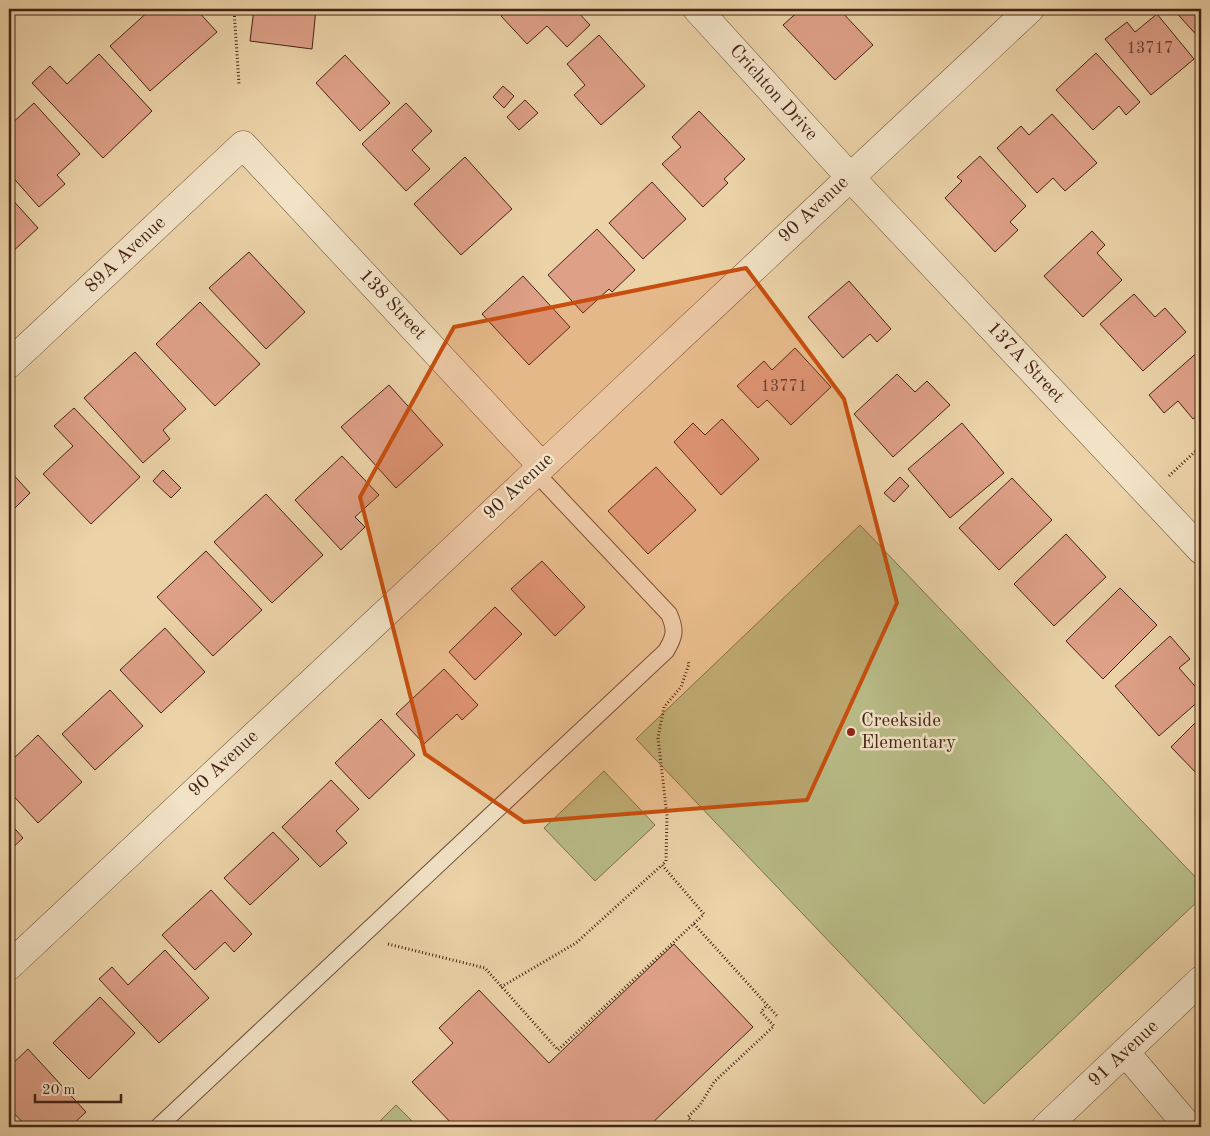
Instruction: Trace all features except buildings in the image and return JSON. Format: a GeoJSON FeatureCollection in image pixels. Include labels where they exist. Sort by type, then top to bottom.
{"type":"FeatureCollection","features":[{"type":"Feature","properties":{"kind":"street","name":"Crichton Drive"},"geometry":{"type":"LineString","coordinates":[[697,9],[850,177]]}},
{"type":"Feature","properties":{"kind":"street","name":"90 Avenue"},"geometry":{"type":"LineString","coordinates":[[9,966],[1030,9]]}},
{"type":"Feature","properties":{"kind":"street","name":"89A Avenue"},"geometry":{"type":"LineString","coordinates":[[9,364],[243,145]]}},
{"type":"Feature","properties":{"kind":"street","name":"138 Street"},"geometry":{"type":"LineString","coordinates":[[243,145],[538,469]]}},
{"type":"Feature","properties":{"kind":"street","name":"137A Street"},"geometry":{"type":"LineString","coordinates":[[850,177],[1201,550]]}},
{"type":"Feature","properties":{"kind":"street","name":"91 Avenue"},"geometry":{"type":"LineString","coordinates":[[1046,1127],[1201,980]]}},
{"type":"Feature","properties":{"kind":"street"},"geometry":{"type":"LineString","coordinates":[[1126,1052],[1189,1127]]}},
{"type":"Feature","properties":{"kind":"lane"},"geometry":{"type":"LineString","coordinates":[[158,1127],[659,658],[673,639],[673,625],[669,614],[538,469]]}},
{"type":"Feature","properties":{"kind":"path"},"geometry":{"type":"LineString","coordinates":[[234,9],[239,84]]}},
{"type":"Feature","properties":{"kind":"path"},"geometry":{"type":"LineString","coordinates":[[1168,477],[1201,446]]}},
{"type":"Feature","properties":{"kind":"path"},"geometry":{"type":"LineString","coordinates":[[501,987],[576,943],[666,861],[667,816],[658,738],[664,707],[681,687],[689,664],[687,657]]}},
{"type":"Feature","properties":{"kind":"path"},"geometry":{"type":"LineString","coordinates":[[380,942],[484,968],[558,1050],[704,914],[662,865]]}},
{"type":"Feature","properties":{"kind":"path"},"geometry":{"type":"LineString","coordinates":[[694,924],[778,1017]]}},
{"type":"Feature","properties":{"kind":"path"},"geometry":{"type":"LineString","coordinates":[[697,1127],[688,1117],[700,1105],[714,1082],[774,1026],[761,1012],[767,1005]]}},
{"type":"Feature","properties":{"kind":"highlighted area"},"geometry":{"type":"Polygon","coordinates":[[[746,268],[844,399],[897,603],[807,800],[524,822],[425,754],[360,497],[454,327],[746,268]]]}},
{"type":"Feature","properties":{"kind":"green space"},"geometry":{"type":"Polygon","coordinates":[[[860,525],[1201,883],[1201,898],[984,1104],[636,739],[860,525]]]}},
{"type":"Feature","properties":{"kind":"green space"},"geometry":{"type":"Polygon","coordinates":[[[604,771],[655,825],[595,881],[544,828],[604,771]]]}},
{"type":"Feature","properties":{"kind":"green space"},"geometry":{"type":"Polygon","coordinates":[[[396,1105],[418,1127],[374,1127],[396,1105]]]}},
{"type":"Feature","properties":{"kind":"place","name":"Creekside Elementary"},"geometry":{"type":"Point","coordinates":[851,732]}}]}
